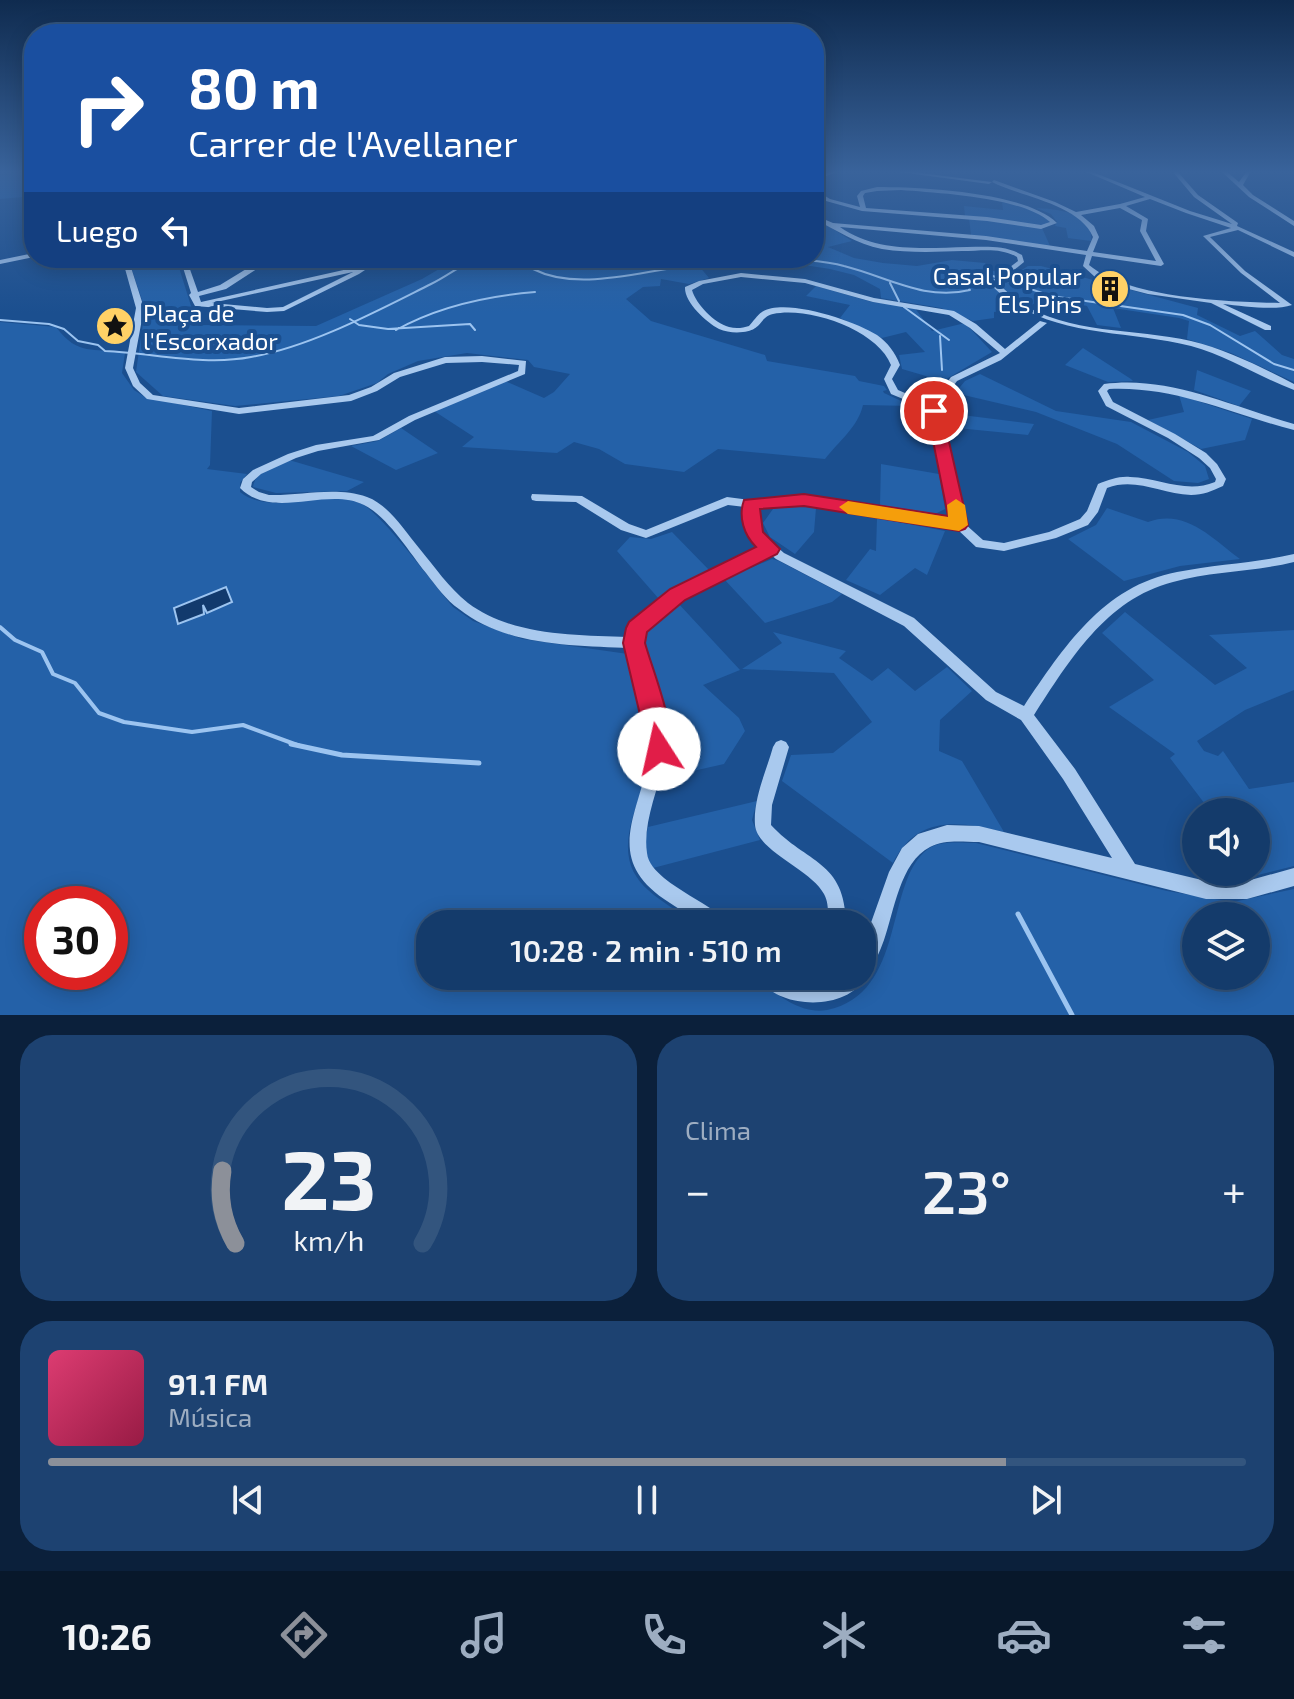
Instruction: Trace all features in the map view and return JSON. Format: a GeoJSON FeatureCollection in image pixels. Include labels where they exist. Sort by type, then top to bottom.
{"type":"FeatureCollection","features":[{"type":"Feature","properties":{"kind":"street"},"geometry":{"type":"LineString","coordinates":[[979,218],[1041,227],[1054,223],[1050,218]]}},
{"type":"Feature","properties":{"kind":"street"},"geometry":{"type":"LineString","coordinates":[[1083,218],[1096,230],[1086,268],[1109,280],[1167,296],[1289,304],[1242,271],[1206,236],[1238,228]]}},
{"type":"Feature","properties":{"kind":"street"},"geometry":{"type":"LineString","coordinates":[[832,225],[986,238],[1161,264],[1143,231],[1144,218]]}},
{"type":"Feature","properties":{"kind":"street"},"geometry":{"type":"LineString","coordinates":[[1211,218],[1294,255]]}},
{"type":"Feature","properties":{"kind":"street"},"geometry":{"type":"LineString","coordinates":[[1225,218],[1238,228]]}},
{"type":"Feature","properties":{"kind":"street"},"geometry":{"type":"LineString","coordinates":[[824,221],[852,240],[879,247],[1006,250],[1020,256],[1021,262],[1000,277],[996,286],[1042,321],[1148,334],[1194,344],[1294,387]]}},
{"type":"Feature","properties":{"kind":"street"},"geometry":{"type":"LineString","coordinates":[[0,261],[9,248]]}},
{"type":"Feature","properties":{"kind":"street"},"geometry":{"type":"LineString","coordinates":[[0,261],[24,257]]}},
{"type":"Feature","properties":{"kind":"street"},"geometry":{"type":"LineString","coordinates":[[129,268],[140,308],[130,373],[136,384],[150,397],[239,411],[351,398],[397,375],[445,360],[523,363],[525,367],[522,372],[412,418],[376,438],[316,448],[265,467],[251,476],[245,488],[261,497],[331,496],[367,501],[378,509],[459,603],[477,615],[537,635],[634,643]]}},
{"type":"Feature","properties":{"kind":"street"},"geometry":{"type":"LineString","coordinates":[[186,268],[198,304]]}},
{"type":"Feature","properties":{"kind":"street"},"geometry":{"type":"LineString","coordinates":[[193,295],[223,287],[253,268]]}},
{"type":"Feature","properties":{"kind":"street"},"geometry":{"type":"LineString","coordinates":[[331,268],[336,274]]}},
{"type":"Feature","properties":{"kind":"street"},"geometry":{"type":"LineString","coordinates":[[198,304],[366,268]]}},
{"type":"Feature","properties":{"kind":"street"},"geometry":{"type":"LineString","coordinates":[[198,304],[284,309],[362,269]]}},
{"type":"Feature","properties":{"kind":"street"},"geometry":{"type":"LineString","coordinates":[[932,407],[894,392],[888,379],[895,368],[895,360],[879,342],[860,329],[825,316],[787,309],[768,311],[752,328],[728,330],[715,325],[687,293],[688,289],[701,282],[741,275],[805,281],[873,300],[951,313],[973,326],[1004,352]]}},
{"type":"Feature","properties":{"kind":"street"},"geometry":{"type":"LineString","coordinates":[[223,287],[227,297]]}},
{"type":"Feature","properties":{"kind":"street"},"geometry":{"type":"LineString","coordinates":[[1211,300],[1268,328]]}},
{"type":"Feature","properties":{"kind":"street"},"geometry":{"type":"LineString","coordinates":[[932,407],[954,379],[1004,352],[1042,321]]}},
{"type":"Feature","properties":{"kind":"street"},"geometry":{"type":"LineString","coordinates":[[536,497],[578,499],[625,527],[646,534],[727,501],[750,504],[804,500],[959,525],[980,544],[1004,547],[1052,535],[1084,522],[1092,512],[1102,486],[1117,479],[1202,490],[1219,484],[1221,479],[1216,469],[1197,452],[1109,404],[1102,391],[1107,386],[1136,385],[1174,390],[1294,427]]}},
{"type":"Feature","properties":{"kind":"street"},"geometry":{"type":"LineString","coordinates":[[932,407],[959,525]]}},
{"type":"Feature","properties":{"kind":"street"},"geometry":{"type":"LineString","coordinates":[[750,504],[754,534],[770,549],[810,573],[909,622],[991,696],[1026,715],[1069,774],[1129,870]]}},
{"type":"Feature","properties":{"kind":"street"},"geometry":{"type":"LineString","coordinates":[[696,910],[656,883],[638,860],[637,837],[658,767],[659,749],[634,643],[636,628],[666,602],[770,549]]}},
{"type":"Feature","properties":{"kind":"street"},"geometry":{"type":"LineString","coordinates":[[1026,715],[1074,645],[1106,610],[1127,594],[1174,577],[1294,558]]}},
{"type":"Feature","properties":{"kind":"street"},"geometry":{"type":"LineString","coordinates":[[781,747],[764,805],[763,828],[832,884],[838,910]]}},
{"type":"Feature","properties":{"kind":"street"},"geometry":{"type":"LineString","coordinates":[[876,944],[904,859],[914,845],[932,835],[959,832],[979,834],[1178,884],[1225,892],[1247,890],[1294,877]]}},
{"type":"Feature","properties":{"kind":"street"},"geometry":{"type":"LineString","coordinates":[[794,990],[824,994],[833,990]]}},
{"type":"Feature","properties":{"kind":"shaded area"},"geometry":{"type":"Polygon","coordinates":[[[969,218],[1042,228],[1050,246],[971,235],[969,218]]]}},
{"type":"Feature","properties":{"kind":"shaded area"},"geometry":{"type":"Polygon","coordinates":[[[984,218],[1047,218],[1051,222],[1045,226],[984,218]]]}},
{"type":"Feature","properties":{"kind":"shaded area"},"geometry":{"type":"Polygon","coordinates":[[[1054,218],[1081,218],[1091,231],[1091,241],[1068,238],[1066,228],[1055,226],[1054,218]]]}},
{"type":"Feature","properties":{"kind":"shaded area"},"geometry":{"type":"Polygon","coordinates":[[[824,223],[852,241],[828,247],[854,258],[917,266],[952,260],[985,263],[990,270],[1012,276],[1028,266],[1041,266],[1198,308],[1197,315],[1240,336],[1255,331],[1282,355],[1294,359],[1294,382],[1231,353],[1187,339],[1189,321],[1179,318],[1113,308],[1121,328],[1097,325],[1087,306],[1050,298],[1028,306],[994,312],[994,318],[973,321],[941,308],[881,298],[880,289],[854,275],[823,268],[824,223]]]}},
{"type":"Feature","properties":{"kind":"shaded area"},"geometry":{"type":"Polygon","coordinates":[[[131,268],[179,268],[197,325],[316,326],[441,268],[701,268],[709,278],[689,284],[661,279],[660,286],[643,287],[626,299],[651,321],[765,355],[767,361],[855,376],[859,381],[884,386],[887,390],[884,393],[912,406],[863,405],[852,427],[825,459],[718,449],[684,472],[625,464],[599,449],[574,442],[557,453],[462,447],[474,437],[434,411],[505,381],[544,398],[570,374],[534,367],[528,360],[467,353],[418,361],[388,374],[377,383],[339,396],[235,406],[163,396],[136,372],[145,309],[131,268]]]}},
{"type":"Feature","properties":{"kind":"shaded area"},"geometry":{"type":"Polygon","coordinates":[[[816,286],[872,302],[914,307],[932,331],[965,323],[992,352],[943,381],[902,369],[899,355],[925,352],[906,332],[882,338],[840,318],[850,305],[806,296],[816,286]]]}},
{"type":"Feature","properties":{"kind":"shaded area"},"geometry":{"type":"Polygon","coordinates":[[[0,322],[56,327],[79,347],[125,353],[122,373],[134,390],[145,397],[212,411],[210,465],[207,469],[247,474],[240,483],[240,492],[253,499],[284,502],[332,498],[362,504],[395,535],[453,607],[473,621],[522,639],[628,654],[643,708],[649,750],[646,776],[628,838],[629,856],[641,882],[676,910],[416,910],[416,990],[772,990],[798,1006],[827,1010],[853,1000],[863,990],[876,990],[876,972],[883,960],[914,864],[933,846],[976,843],[1167,891],[1233,902],[1294,889],[1294,1015],[0,1015],[0,322]]]}},
{"type":"Feature","properties":{"kind":"shaded area"},"geometry":{"type":"Polygon","coordinates":[[[1083,348],[1133,381],[1108,382],[1065,365],[1083,348]]]}},
{"type":"Feature","properties":{"kind":"shaded area"},"geometry":{"type":"Polygon","coordinates":[[[1197,370],[1251,391],[1239,406],[1194,390],[1197,370]]]}},
{"type":"Feature","properties":{"kind":"shaded area"},"geometry":{"type":"Polygon","coordinates":[[[980,374],[1056,411],[1131,422],[1188,452],[1205,466],[1209,479],[1198,483],[1174,481],[1117,444],[1036,412],[955,393],[965,381],[980,374]]]}},
{"type":"Feature","properties":{"kind":"shaded area"},"geometry":{"type":"Polygon","coordinates":[[[1179,395],[1252,419],[1245,440],[1201,449],[1148,420],[1184,412],[1179,395]]]}},
{"type":"Feature","properties":{"kind":"shaded area"},"geometry":{"type":"Polygon","coordinates":[[[946,413],[1034,424],[1028,435],[947,427],[946,413]]]}},
{"type":"Feature","properties":{"kind":"shaded area"},"geometry":{"type":"Polygon","coordinates":[[[401,428],[438,453],[396,470],[351,446],[378,441],[401,428]]]}},
{"type":"Feature","properties":{"kind":"shaded area"},"geometry":{"type":"Polygon","coordinates":[[[289,460],[364,482],[347,491],[276,493],[253,487],[262,473],[289,460]]]}},
{"type":"Feature","properties":{"kind":"shaded area"},"geometry":{"type":"Polygon","coordinates":[[[881,464],[939,474],[945,509],[935,514],[880,505],[881,464]]]}},
{"type":"Feature","properties":{"kind":"shaded area"},"geometry":{"type":"Polygon","coordinates":[[[790,506],[816,508],[814,532],[795,554],[770,537],[763,523],[773,509],[790,506]]]}},
{"type":"Feature","properties":{"kind":"shaded area"},"geometry":{"type":"Polygon","coordinates":[[[1107,508],[1148,522],[1174,519],[1186,522],[1208,534],[1240,559],[1180,566],[1124,581],[1068,539],[1096,525],[1107,508]]]}},
{"type":"Feature","properties":{"kind":"shaded area"},"geometry":{"type":"Polygon","coordinates":[[[877,518],[945,531],[927,575],[915,568],[880,595],[846,580],[870,549],[876,551],[877,518]]]}},
{"type":"Feature","properties":{"kind":"shaded area"},"geometry":{"type":"Polygon","coordinates":[[[672,532],[710,571],[659,599],[617,551],[630,537],[651,539],[672,532]]]}},
{"type":"Feature","properties":{"kind":"shaded area"},"geometry":{"type":"Polygon","coordinates":[[[772,559],[842,594],[832,602],[765,623],[724,579],[772,559]]]}},
{"type":"Feature","properties":{"kind":"shaded area"},"geometry":{"type":"Polygon","coordinates":[[[226,587],[232,602],[207,613],[203,605],[204,614],[178,624],[174,608],[226,587]]]}},
{"type":"Feature","properties":{"kind":"shaded area"},"geometry":{"type":"Polygon","coordinates":[[[677,602],[740,670],[703,685],[739,718],[745,731],[724,764],[662,778],[665,741],[641,634],[646,625],[677,602]]]}},
{"type":"Feature","properties":{"kind":"shaded area"},"geometry":{"type":"Polygon","coordinates":[[[1125,612],[1215,685],[1247,668],[1209,635],[1294,630],[1294,690],[1245,710],[1197,741],[1204,751],[1218,756],[1223,751],[1249,789],[1294,782],[1294,866],[1270,872],[1270,798],[1200,798],[1170,758],[1175,754],[1109,707],[1154,680],[1102,633],[1125,612]]]}},
{"type":"Feature","properties":{"kind":"shaded area"},"geometry":{"type":"Polygon","coordinates":[[[773,632],[846,651],[839,658],[872,681],[888,668],[915,691],[947,667],[972,691],[940,720],[939,751],[962,761],[1004,832],[971,825],[940,825],[914,836],[893,863],[782,781],[791,755],[833,753],[872,722],[834,673],[742,669],[782,643],[773,632]]]}},
{"type":"Feature","properties":{"kind":"shaded area"},"geometry":{"type":"Polygon","coordinates":[[[757,801],[752,820],[760,840],[653,868],[649,863],[645,848],[648,827],[757,801]]]}},
{"type":"Feature","properties":{"kind":"waterway"},"geometry":{"type":"LineString","coordinates":[[824,262],[922,290],[953,293],[970,290],[959,277],[984,273],[1051,296],[1183,315],[1210,325],[1274,364],[1294,370]]}},
{"type":"Feature","properties":{"kind":"waterway"},"geometry":{"type":"LineString","coordinates":[[354,322],[458,268]]}},
{"type":"Feature","properties":{"kind":"waterway"},"geometry":{"type":"LineString","coordinates":[[534,268],[551,276],[569,279],[609,278],[675,268]]}},
{"type":"Feature","properties":{"kind":"waterway"},"geometry":{"type":"LineString","coordinates":[[890,283],[899,301]]}},
{"type":"Feature","properties":{"kind":"waterway"},"geometry":{"type":"LineString","coordinates":[[399,328],[429,314],[463,304],[535,292]]}},
{"type":"Feature","properties":{"kind":"waterway"},"geometry":{"type":"LineString","coordinates":[[904,307],[949,340]]}},
{"type":"Feature","properties":{"kind":"waterway"},"geometry":{"type":"LineString","coordinates":[[350,319],[354,322]]}},
{"type":"Feature","properties":{"kind":"waterway"},"geometry":{"type":"LineString","coordinates":[[0,320],[49,324],[64,329],[78,341],[98,345],[105,351],[197,360],[233,359],[273,352],[320,337],[354,322]]}},
{"type":"Feature","properties":{"kind":"waterway"},"geometry":{"type":"LineString","coordinates":[[354,322],[359,325],[399,328]]}},
{"type":"Feature","properties":{"kind":"waterway"},"geometry":{"type":"LineString","coordinates":[[399,328],[470,324],[475,330]]}},
{"type":"Feature","properties":{"kind":"waterway"},"geometry":{"type":"LineString","coordinates":[[940,336],[942,370]]}},
{"type":"Feature","properties":{"kind":"waterway"},"geometry":{"type":"LineString","coordinates":[[0,627],[15,640],[42,652],[53,674],[75,683],[99,713],[124,722],[192,732],[243,725],[300,746]]}},
{"type":"Feature","properties":{"kind":"waterway"},"geometry":{"type":"LineString","coordinates":[[291,744],[300,746]]}},
{"type":"Feature","properties":{"kind":"waterway"},"geometry":{"type":"LineString","coordinates":[[300,746],[342,755],[479,763]]}},
{"type":"Feature","properties":{"kind":"waterway"},"geometry":{"type":"LineString","coordinates":[[1018,914],[1072,1015]]}},
{"type":"Feature","properties":{"kind":"slow traffic"},"geometry":{"type":"LineString","coordinates":[[848,507],[959,525],[956,505]]}},
{"type":"Feature","properties":{"kind":"place","name":"Casal Popular Els Pins"},"geometry":{"type":"Point","coordinates":[1110,289]}},
{"type":"Feature","properties":{"kind":"place","name":"Plaça de l'Escorxador"},"geometry":{"type":"Point","coordinates":[115,326]}},
{"type":"Feature","properties":{"kind":"route"},"geometry":{"type":"LineString","coordinates":[[659,749],[634,643],[636,628],[677,594],[770,549],[754,534],[750,504],[804,500],[959,525],[934,411]]}}]}
